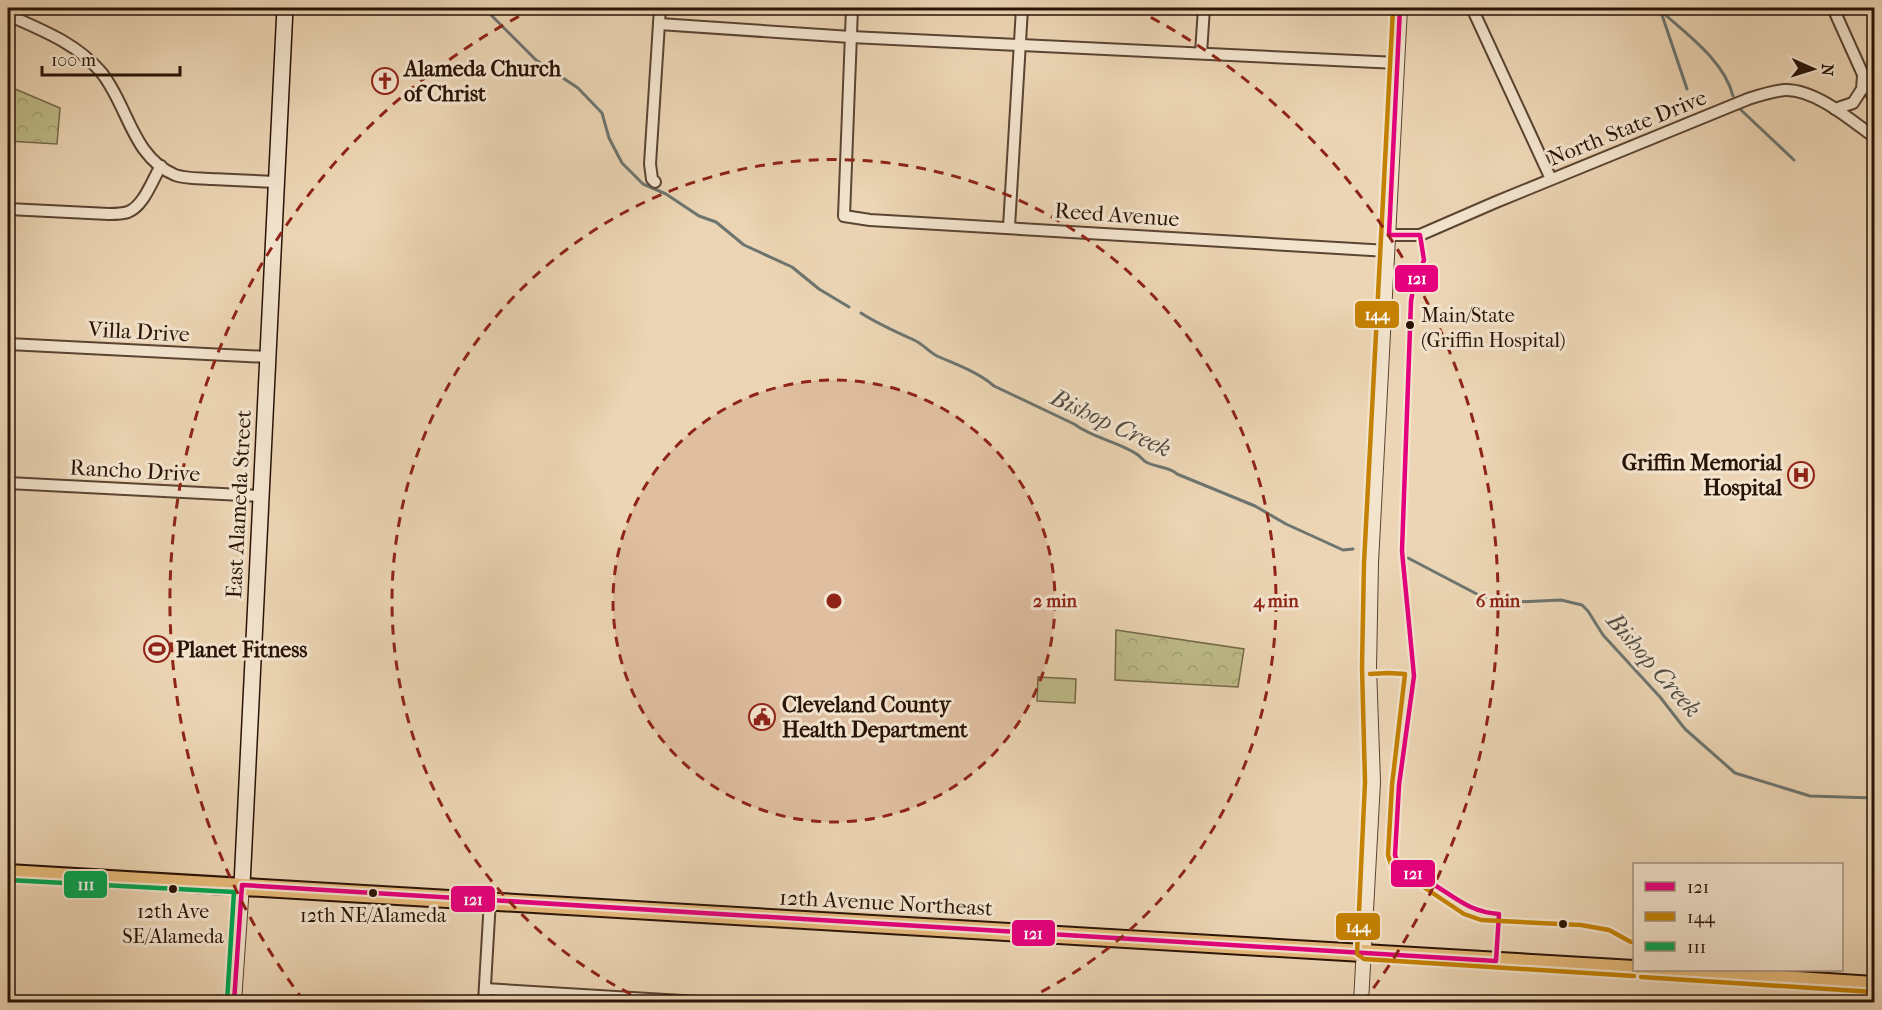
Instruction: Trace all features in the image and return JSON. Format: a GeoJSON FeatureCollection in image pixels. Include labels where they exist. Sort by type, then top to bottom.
{"type":"FeatureCollection","features":[{"type":"Feature","properties":{"kind":"main road","name":"East Alameda Street"},"geometry":{"type":"LineString","coordinates":[[242,885],[285,8]]}},
{"type":"Feature","properties":{"kind":"main road","name":"12th Avenue Northeast"},"geometry":{"type":"LineString","coordinates":[[8,873],[242,885],[1633,969]]}},
{"type":"Feature","properties":{"kind":"main road"},"geometry":{"type":"LineString","coordinates":[[1670,971],[1875,985]]}},
{"type":"Feature","properties":{"kind":"street"},"geometry":{"type":"LineString","coordinates":[[655,182],[650,172],[650,164],[660,8]]}},
{"type":"Feature","properties":{"kind":"street"},"geometry":{"type":"LineString","coordinates":[[851,37],[852,8]]}},
{"type":"Feature","properties":{"kind":"street"},"geometry":{"type":"LineString","coordinates":[[1010,227],[1022,8]]}},
{"type":"Feature","properties":{"kind":"street"},"geometry":{"type":"LineString","coordinates":[[1201,53],[1204,8]]}},
{"type":"Feature","properties":{"kind":"street"},"geometry":{"type":"LineString","coordinates":[[1472,8],[1551,179]]}},
{"type":"Feature","properties":{"kind":"street"},"geometry":{"type":"LineString","coordinates":[[1833,8],[1875,99]]}},
{"type":"Feature","properties":{"kind":"street"},"geometry":{"type":"LineString","coordinates":[[1360,1002],[1373,782],[1369,667],[1371,563],[1401,10]]}},
{"type":"Feature","properties":{"kind":"street"},"geometry":{"type":"LineString","coordinates":[[8,15],[62,39],[84,55],[100,71],[113,90],[141,147],[173,174],[186,177],[276,182]]}},
{"type":"Feature","properties":{"kind":"street"},"geometry":{"type":"LineString","coordinates":[[659,24],[851,37],[1398,63]]}},
{"type":"Feature","properties":{"kind":"street","name":"Reed Avenue"},"geometry":{"type":"LineString","coordinates":[[851,37],[844,216],[870,220],[1388,251]]}},
{"type":"Feature","properties":{"kind":"street"},"geometry":{"type":"LineString","coordinates":[[1835,109],[1853,103],[1862,89],[1863,73]]}},
{"type":"Feature","properties":{"kind":"street","name":"North State Drive"},"geometry":{"type":"LineString","coordinates":[[1389,235],[1420,235],[1551,179],[1770,92],[1793,91],[1812,97],[1835,109],[1875,138]]}},
{"type":"Feature","properties":{"kind":"street"},"geometry":{"type":"LineString","coordinates":[[8,209],[124,213],[135,208],[161,166]]}},
{"type":"Feature","properties":{"kind":"street","name":"Villa Drive"},"geometry":{"type":"LineString","coordinates":[[8,344],[268,357]]}},
{"type":"Feature","properties":{"kind":"street","name":"Rancho Drive"},"geometry":{"type":"LineString","coordinates":[[8,483],[261,496]]}},
{"type":"Feature","properties":{"kind":"street","name":"East Alameda Street"},"geometry":{"type":"LineString","coordinates":[[234,1002],[242,885]]}},
{"type":"Feature","properties":{"kind":"street"},"geometry":{"type":"LineString","coordinates":[[484,1002],[490,900]]}},
{"type":"Feature","properties":{"kind":"street"},"geometry":{"type":"LineString","coordinates":[[485,989],[699,1002]]}},
{"type":"Feature","properties":{"kind":"green space"},"geometry":{"type":"Polygon","coordinates":[[[8,86],[60,108],[57,144],[8,141],[8,86]]]}},
{"type":"Feature","properties":{"kind":"green space"},"geometry":{"type":"Polygon","coordinates":[[[1116,630],[1244,649],[1238,687],[1115,680],[1116,630]]]}},
{"type":"Feature","properties":{"kind":"green space"},"geometry":{"type":"Polygon","coordinates":[[[1038,677],[1076,679],[1075,703],[1037,701],[1038,677]]]}},
{"type":"Feature","properties":{"kind":"waterway","name":"Bishop Creek"},"geometry":{"type":"LineString","coordinates":[[484,8],[536,60],[578,88],[602,113],[609,138],[622,163],[643,184],[666,194],[699,216],[716,222],[744,245],[792,267],[819,289],[849,307]]}},
{"type":"Feature","properties":{"kind":"waterway"},"geometry":{"type":"LineString","coordinates":[[1687,89],[1660,9],[1681,12],[1702,8]]}},
{"type":"Feature","properties":{"kind":"waterway"},"geometry":{"type":"LineString","coordinates":[[1660,10],[1713,59],[1733,96]]}},
{"type":"Feature","properties":{"kind":"waterway"},"geometry":{"type":"LineString","coordinates":[[1741,110],[1794,160]]}},
{"type":"Feature","properties":{"kind":"waterway","name":"Bishop Creek"},"geometry":{"type":"LineString","coordinates":[[861,313],[994,386],[1089,433],[1128,449],[1146,462],[1255,506],[1286,524],[1343,550],[1353,549]]}},
{"type":"Feature","properties":{"kind":"waterway","name":"Bishop Creek"},"geometry":{"type":"LineString","coordinates":[[1408,558],[1494,603],[1561,600],[1582,605],[1603,635],[1660,697],[1685,729],[1735,773],[1810,796],[1874,798]]}},
{"type":"Feature","properties":{"kind":"transit line","name":"144"},"geometry":{"type":"LineString","coordinates":[[1393,8],[1364,563],[1362,667],[1365,782],[1357,954],[1364,959],[1634,976]]}},
{"type":"Feature","properties":{"kind":"transit line","name":"121"},"geometry":{"type":"LineString","coordinates":[[234,1002],[242,885],[1496,961],[1499,914],[1470,907],[1399,866],[1395,855],[1399,785],[1414,676],[1402,551],[1411,301],[1414,285],[1424,260],[1420,235],[1389,235],[1400,8]]}},
{"type":"Feature","properties":{"kind":"transit line","name":"144"},"geometry":{"type":"LineString","coordinates":[[1370,674],[1405,674],[1392,785],[1388,855],[1393,871],[1402,878],[1422,886],[1464,914],[1481,920],[1581,925],[1609,930],[1631,942]]}},
{"type":"Feature","properties":{"kind":"transit line","name":"111"},"geometry":{"type":"LineString","coordinates":[[8,880],[234,892],[227,1001]]}},
{"type":"Feature","properties":{"kind":"transit line","name":"144"},"geometry":{"type":"LineString","coordinates":[[1641,977],[1874,992]]}},
{"type":"Feature","properties":{"kind":"place","name":"Alameda Church of Christ"},"geometry":{"type":"Point","coordinates":[385,81]}},
{"type":"Feature","properties":{"kind":"place","name":"Main/State (Griffin Hospital)"},"geometry":{"type":"Point","coordinates":[1410,325]}},
{"type":"Feature","properties":{"kind":"place","name":"Griffin Memorial Hospital"},"geometry":{"type":"Point","coordinates":[1801,475]}},
{"type":"Feature","properties":{"kind":"place","name":"Planet Fitness"},"geometry":{"type":"Point","coordinates":[157,649]}},
{"type":"Feature","properties":{"kind":"place","name":"Cleveland County Health Department"},"geometry":{"type":"Point","coordinates":[762,717]}},
{"type":"Feature","properties":{"kind":"place","name":"12th Ave SE/Alameda"},"geometry":{"type":"Point","coordinates":[173,889]}},
{"type":"Feature","properties":{"kind":"place","name":"12th NE/Alameda"},"geometry":{"type":"Point","coordinates":[373,893]}}]}
